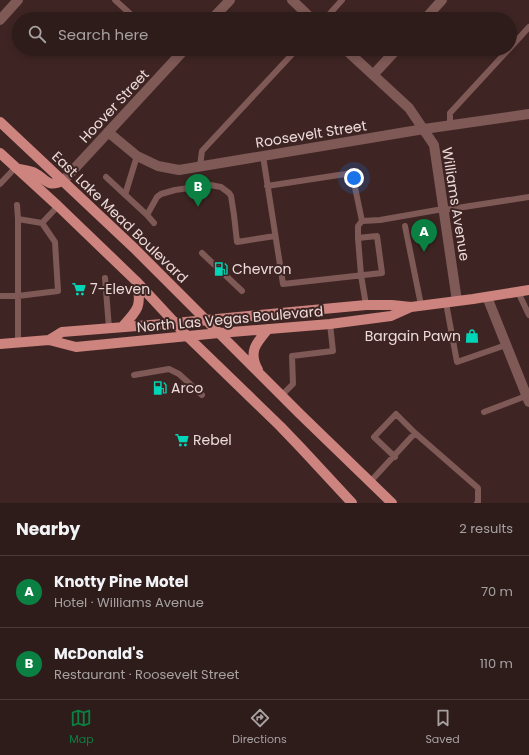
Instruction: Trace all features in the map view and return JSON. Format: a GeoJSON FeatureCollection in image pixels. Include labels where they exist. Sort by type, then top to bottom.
{"type":"FeatureCollection","features":[{"type":"Feature","properties":{"kind":"main road","name":"East Lake Mead Boulevard"},"geometry":{"type":"LineString","coordinates":[[0,122],[134,248],[260,373],[281,396],[392,503]]}},
{"type":"Feature","properties":{"kind":"main road"},"geometry":{"type":"LineString","coordinates":[[0,152],[136,281],[187,336],[298,444],[352,503]]}},
{"type":"Feature","properties":{"kind":"main road"},"geometry":{"type":"LineString","coordinates":[[16,167],[33,172],[49,183],[53,184],[63,181]]}},
{"type":"Feature","properties":{"kind":"main road"},"geometry":{"type":"LineString","coordinates":[[122,327],[134,314],[138,307],[139,294],[136,281]]}},
{"type":"Feature","properties":{"kind":"main road","name":"North Las Vegas Boulevard"},"geometry":{"type":"LineString","coordinates":[[0,344],[49,340],[76,347],[330,324],[391,316],[411,307],[422,305],[446,303],[529,290]]}},
{"type":"Feature","properties":{"kind":"main road","name":"North Las Vegas Boulevard"},"geometry":{"type":"LineString","coordinates":[[49,340],[62,332],[366,305],[411,307]]}},
{"type":"Feature","properties":{"kind":"main road"},"geometry":{"type":"LineString","coordinates":[[260,373],[254,362],[253,354],[255,346],[268,329]]}},
{"type":"Feature","properties":{"kind":"street"},"geometry":{"type":"LineString","coordinates":[[0,20],[18,0]]}},
{"type":"Feature","properties":{"kind":"street"},"geometry":{"type":"LineString","coordinates":[[219,12],[230,0]]}},
{"type":"Feature","properties":{"kind":"street"},"geometry":{"type":"LineString","coordinates":[[292,0],[305,12]]}},
{"type":"Feature","properties":{"kind":"street"},"geometry":{"type":"LineString","coordinates":[[431,12],[442,0]]}},
{"type":"Feature","properties":{"kind":"street","name":"Williams Avenue"},"geometry":{"type":"LineString","coordinates":[[353,56],[409,108],[434,146],[457,301]]}},
{"type":"Feature","properties":{"kind":"street"},"geometry":{"type":"LineString","coordinates":[[373,75],[391,56]]}},
{"type":"Feature","properties":{"kind":"street","name":"Hoover Street"},"geometry":{"type":"LineString","coordinates":[[63,181],[177,57]]}},
{"type":"Feature","properties":{"kind":"street","name":"Roosevelt Street"},"geometry":{"type":"LineString","coordinates":[[108,132],[138,156],[158,166],[179,170],[424,129],[529,114]]}},
{"type":"Feature","properties":{"kind":"street"},"geometry":{"type":"LineString","coordinates":[[487,297],[528,399]]}},
{"type":"Feature","properties":{"kind":"lane"},"geometry":{"type":"LineString","coordinates":[[115,0],[128,12]]}},
{"type":"Feature","properties":{"kind":"lane"},"geometry":{"type":"LineString","coordinates":[[331,12],[342,0]]}},
{"type":"Feature","properties":{"kind":"lane"},"geometry":{"type":"LineString","coordinates":[[517,40],[529,27]]}},
{"type":"Feature","properties":{"kind":"lane"},"geometry":{"type":"LineString","coordinates":[[200,166],[202,151],[290,56]]}},
{"type":"Feature","properties":{"kind":"lane"},"geometry":{"type":"LineString","coordinates":[[450,125],[450,113],[503,56]]}},
{"type":"Feature","properties":{"kind":"lane"},"geometry":{"type":"LineString","coordinates":[[126,195],[138,156]]}},
{"type":"Feature","properties":{"kind":"lane"},"geometry":{"type":"LineString","coordinates":[[263,156],[283,284],[382,273],[377,236],[358,238]]}},
{"type":"Feature","properties":{"kind":"lane"},"geometry":{"type":"LineString","coordinates":[[0,184],[16,167]]}},
{"type":"Feature","properties":{"kind":"lane"},"geometry":{"type":"LineString","coordinates":[[267,186],[352,173],[362,221]]}},
{"type":"Feature","properties":{"kind":"lane"},"geometry":{"type":"LineString","coordinates":[[106,177],[154,223]]}},
{"type":"Feature","properties":{"kind":"lane"},"geometry":{"type":"LineString","coordinates":[[147,215],[157,197],[161,194],[210,184],[221,187],[231,196],[237,242],[275,236]]}},
{"type":"Feature","properties":{"kind":"lane"},"geometry":{"type":"LineString","coordinates":[[366,305],[361,276],[358,238],[358,226],[362,221],[380,220],[529,197]]}},
{"type":"Feature","properties":{"kind":"lane"},"geometry":{"type":"LineString","coordinates":[[17,205],[18,343]]}},
{"type":"Feature","properties":{"kind":"lane"},"geometry":{"type":"LineString","coordinates":[[42,223],[58,206]]}},
{"type":"Feature","properties":{"kind":"lane"},"geometry":{"type":"LineString","coordinates":[[0,296],[18,296],[58,291],[55,242],[42,223],[18,219]]}},
{"type":"Feature","properties":{"kind":"lane"},"geometry":{"type":"LineString","coordinates":[[405,226],[422,305]]}},
{"type":"Feature","properties":{"kind":"lane"},"geometry":{"type":"LineString","coordinates":[[202,252],[242,291]]}},
{"type":"Feature","properties":{"kind":"lane"},"geometry":{"type":"LineString","coordinates":[[105,278],[110,328]]}},
{"type":"Feature","properties":{"kind":"lane"},"geometry":{"type":"LineString","coordinates":[[518,292],[529,315]]}},
{"type":"Feature","properties":{"kind":"lane"},"geometry":{"type":"LineString","coordinates":[[446,303],[457,362],[506,345]]}},
{"type":"Feature","properties":{"kind":"lane"},"geometry":{"type":"LineString","coordinates":[[281,396],[293,384],[292,356],[333,351],[330,324]]}},
{"type":"Feature","properties":{"kind":"lane"},"geometry":{"type":"LineString","coordinates":[[134,375],[169,370],[179,374],[202,396]]}},
{"type":"Feature","properties":{"kind":"lane"},"geometry":{"type":"LineString","coordinates":[[484,412],[528,399]]}},
{"type":"Feature","properties":{"kind":"lane"},"geometry":{"type":"LineString","coordinates":[[395,457],[374,437],[396,414],[478,488],[477,503]]}},
{"type":"Feature","properties":{"kind":"lane"},"geometry":{"type":"LineString","coordinates":[[370,482],[416,433]]}},
{"type":"Feature","properties":{"kind":"place","name":"McDonald's"},"geometry":{"type":"Point","coordinates":[198,207]}},
{"type":"Feature","properties":{"kind":"place","name":"Knotty Pine Motel"},"geometry":{"type":"Point","coordinates":[424,252]}},
{"type":"Feature","properties":{"kind":"place","name":"Chevron"},"geometry":{"type":"Point","coordinates":[221,269]}},
{"type":"Feature","properties":{"kind":"place","name":"7-Eleven"},"geometry":{"type":"Point","coordinates":[79,289]}},
{"type":"Feature","properties":{"kind":"place","name":"Bargain Pawn"},"geometry":{"type":"Point","coordinates":[472,336]}},
{"type":"Feature","properties":{"kind":"place","name":"Arco"},"geometry":{"type":"Point","coordinates":[160,388]}},
{"type":"Feature","properties":{"kind":"place","name":"Rebel"},"geometry":{"type":"Point","coordinates":[182,440]}}]}
